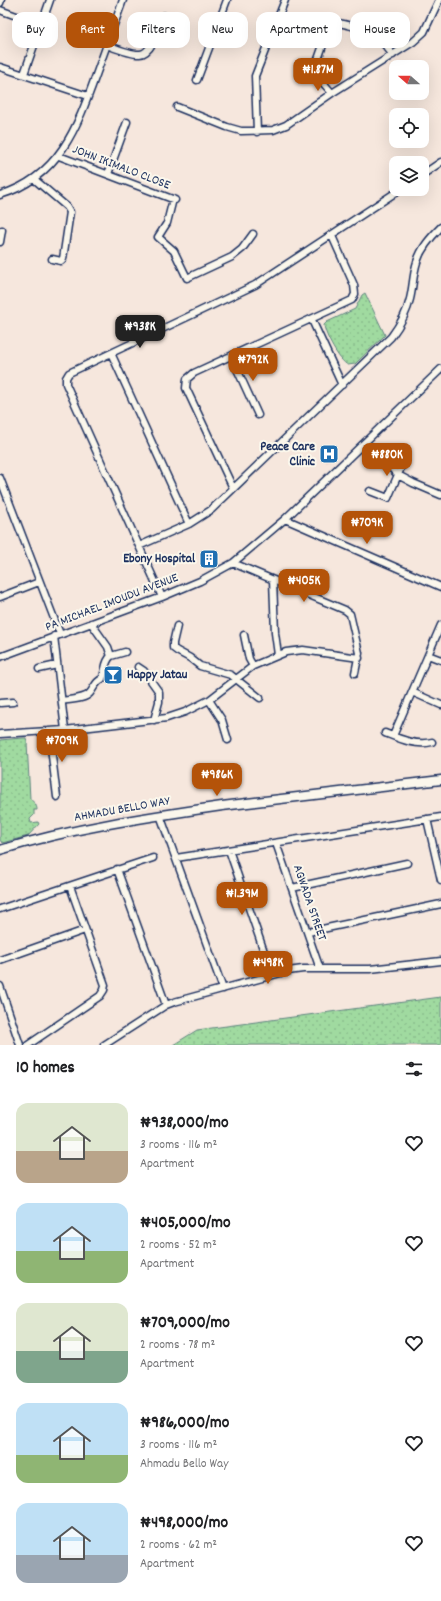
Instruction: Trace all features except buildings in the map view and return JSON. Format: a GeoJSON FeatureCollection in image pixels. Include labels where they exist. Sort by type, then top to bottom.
{"type":"FeatureCollection","features":[{"type":"Feature","properties":{"kind":"main road","name":"AHMADU BELLO WAY"},"geometry":{"type":"LineString","coordinates":[[0,850],[65,832],[160,815],[294,797],[441,780]]}},
{"type":"Feature","properties":{"kind":"street"},"geometry":{"type":"LineString","coordinates":[[46,12],[50,0]]}},
{"type":"Feature","properties":{"kind":"street"},"geometry":{"type":"LineString","coordinates":[[119,12],[123,0]]}},
{"type":"Feature","properties":{"kind":"street"},"geometry":{"type":"LineString","coordinates":[[196,80],[228,0]]}},
{"type":"Feature","properties":{"kind":"street"},"geometry":{"type":"LineString","coordinates":[[257,132],[255,76],[285,0]]}},
{"type":"Feature","properties":{"kind":"street"},"geometry":{"type":"LineString","coordinates":[[176,107],[241,131],[257,132],[273,130],[286,124],[413,42],[424,32],[436,1]]}},
{"type":"Feature","properties":{"kind":"street"},"geometry":{"type":"LineString","coordinates":[[0,10],[12,14]]}},
{"type":"Feature","properties":{"kind":"street"},"geometry":{"type":"LineString","coordinates":[[332,93],[318,76],[316,65],[329,28],[335,24],[344,23],[376,36],[384,43],[393,55]]}},
{"type":"Feature","properties":{"kind":"street"},"geometry":{"type":"LineString","coordinates":[[24,74],[33,48]]}},
{"type":"Feature","properties":{"kind":"street"},"geometry":{"type":"LineString","coordinates":[[0,195],[12,192],[34,179],[59,156],[80,119],[106,48]]}},
{"type":"Feature","properties":{"kind":"street"},"geometry":{"type":"LineString","coordinates":[[117,48],[139,55],[145,54],[150,48]]}},
{"type":"Feature","properties":{"kind":"street"},"geometry":{"type":"LineString","coordinates":[[0,67],[88,96]]}},
{"type":"Feature","properties":{"kind":"street"},"geometry":{"type":"LineString","coordinates":[[108,174],[127,122]]}},
{"type":"Feature","properties":{"kind":"street","name":"JOHN IKIMALO CLOSE"},"geometry":{"type":"LineString","coordinates":[[59,156],[174,200],[167,222],[158,237],[174,251],[187,278],[232,258],[253,234]]}},
{"type":"Feature","properties":{"kind":"street"},"geometry":{"type":"LineString","coordinates":[[429,170],[441,162]]}},
{"type":"Feature","properties":{"kind":"street"},"geometry":{"type":"LineString","coordinates":[[34,179],[67,207],[70,212],[63,259],[52,259]]}},
{"type":"Feature","properties":{"kind":"street"},"geometry":{"type":"LineString","coordinates":[[162,597],[66,384],[66,378],[69,373],[255,285],[332,236],[391,196]]}},
{"type":"Feature","properties":{"kind":"street"},"geometry":{"type":"LineString","coordinates":[[139,546],[189,524],[211,510],[391,337],[400,326],[410,299],[417,262],[424,247],[441,227]]}},
{"type":"Feature","properties":{"kind":"street"},"geometry":{"type":"LineString","coordinates":[[0,242],[2,230]]}},
{"type":"Feature","properties":{"kind":"street"},"geometry":{"type":"LineString","coordinates":[[233,488],[186,388],[187,379],[194,373],[312,320],[352,300],[355,294],[354,285],[332,236]]}},
{"type":"Feature","properties":{"kind":"street"},"geometry":{"type":"LineString","coordinates":[[312,320],[342,385]]}},
{"type":"Feature","properties":{"kind":"street"},"geometry":{"type":"LineString","coordinates":[[110,353],[189,524]]}},
{"type":"Feature","properties":{"kind":"street"},"geometry":{"type":"LineString","coordinates":[[231,356],[258,415]]}},
{"type":"Feature","properties":{"kind":"street","name":"PA MICHAEL IMOUDU AVENUE"},"geometry":{"type":"LineString","coordinates":[[0,657],[162,597],[200,581],[233,563],[285,519],[441,369]]}},
{"type":"Feature","properties":{"kind":"street"},"geometry":{"type":"LineString","coordinates":[[365,442],[398,475],[441,495]]}},
{"type":"Feature","properties":{"kind":"street"},"geometry":{"type":"LineString","coordinates":[[370,491],[388,498],[403,463]]}},
{"type":"Feature","properties":{"kind":"street"},"geometry":{"type":"LineString","coordinates":[[0,478],[57,635],[57,665],[65,730]]}},
{"type":"Feature","properties":{"kind":"street"},"geometry":{"type":"LineString","coordinates":[[285,519],[441,587]]}},
{"type":"Feature","properties":{"kind":"street"},"geometry":{"type":"LineString","coordinates":[[233,563],[345,610],[350,614],[359,658],[354,673]]}},
{"type":"Feature","properties":{"kind":"street"},"geometry":{"type":"LineString","coordinates":[[273,580],[275,633],[278,655]]}},
{"type":"Feature","properties":{"kind":"street"},"geometry":{"type":"LineString","coordinates":[[0,597],[39,582]]}},
{"type":"Feature","properties":{"kind":"street"},"geometry":{"type":"LineString","coordinates":[[91,623],[108,647],[111,656]]}},
{"type":"Feature","properties":{"kind":"street"},"geometry":{"type":"LineString","coordinates":[[393,736],[441,625]]}},
{"type":"Feature","properties":{"kind":"street"},"geometry":{"type":"LineString","coordinates":[[177,626],[173,643],[173,648],[176,651],[190,658],[200,666],[226,673],[237,679],[260,698]]}},
{"type":"Feature","properties":{"kind":"street"},"geometry":{"type":"LineString","coordinates":[[244,635],[249,658],[253,666]]}},
{"type":"Feature","properties":{"kind":"street"},"geometry":{"type":"LineString","coordinates":[[0,734],[65,730],[167,718],[185,712],[209,700],[253,666],[278,655],[303,650],[359,658]]}},
{"type":"Feature","properties":{"kind":"street"},"geometry":{"type":"LineString","coordinates":[[62,701],[84,697],[90,693],[97,681],[102,679],[106,662],[111,656],[125,652]]}},
{"type":"Feature","properties":{"kind":"street"},"geometry":{"type":"LineString","coordinates":[[428,655],[441,660]]}},
{"type":"Feature","properties":{"kind":"street"},"geometry":{"type":"LineString","coordinates":[[39,669],[57,665]]}},
{"type":"Feature","properties":{"kind":"street"},"geometry":{"type":"LineString","coordinates":[[138,667],[144,671],[159,692],[159,702],[154,720]]}},
{"type":"Feature","properties":{"kind":"street"},"geometry":{"type":"LineString","coordinates":[[412,692],[441,704]]}},
{"type":"Feature","properties":{"kind":"street"},"geometry":{"type":"LineString","coordinates":[[209,700],[222,720],[228,740]]}},
{"type":"Feature","properties":{"kind":"street"},"geometry":{"type":"LineString","coordinates":[[0,703],[13,702]]}},
{"type":"Feature","properties":{"kind":"street"},"geometry":{"type":"LineString","coordinates":[[49,731],[57,797]]}},
{"type":"Feature","properties":{"kind":"street"},"geometry":{"type":"LineString","coordinates":[[385,733],[416,743],[424,744],[432,742]]}},
{"type":"Feature","properties":{"kind":"street"},"geometry":{"type":"LineString","coordinates":[[160,815],[223,989]]}},
{"type":"Feature","properties":{"kind":"street"},"geometry":{"type":"LineString","coordinates":[[176,858],[441,817]]}},
{"type":"Feature","properties":{"kind":"street"},"geometry":{"type":"LineString","coordinates":[[427,819],[441,880]]}},
{"type":"Feature","properties":{"kind":"street","name":"AGWADA STREET"},"geometry":{"type":"LineString","coordinates":[[276,843],[320,969]]}},
{"type":"Feature","properties":{"kind":"street"},"geometry":{"type":"LineString","coordinates":[[229,850],[272,975]]}},
{"type":"Feature","properties":{"kind":"street"},"geometry":{"type":"LineString","coordinates":[[0,909],[153,858]]}},
{"type":"Feature","properties":{"kind":"street"},"geometry":{"type":"LineString","coordinates":[[292,888],[407,863]]}},
{"type":"Feature","properties":{"kind":"street"},"geometry":{"type":"LineString","coordinates":[[117,870],[166,1006]]}},
{"type":"Feature","properties":{"kind":"street"},"geometry":{"type":"LineString","coordinates":[[28,1045],[100,996],[104,990],[104,984],[70,886]]}},
{"type":"Feature","properties":{"kind":"street"},"geometry":{"type":"LineString","coordinates":[[308,932],[441,904]]}},
{"type":"Feature","properties":{"kind":"street"},"geometry":{"type":"LineString","coordinates":[[0,960],[85,930]]}},
{"type":"Feature","properties":{"kind":"street"},"geometry":{"type":"LineString","coordinates":[[104,1045],[174,1002],[272,975],[303,969],[370,969],[441,961]]}},
{"type":"Feature","properties":{"kind":"street"},"geometry":{"type":"LineString","coordinates":[[0,986],[20,1045]]}},
{"type":"Feature","properties":{"kind":"shaded area","name":"Peace Care Clinic"},"geometry":{"type":"Polygon","coordinates":[[[330,446],[337,453],[327,463],[320,455],[330,446]]]}},
{"type":"Feature","properties":{"kind":"green space"},"geometry":{"type":"Polygon","coordinates":[[[365,293],[385,335],[355,364],[348,365],[344,363],[333,347],[324,325],[327,322],[355,309],[362,295],[365,293]]]}},
{"type":"Feature","properties":{"kind":"green space"},"geometry":{"type":"Polygon","coordinates":[[[26,738],[30,799],[37,808],[37,810],[34,810],[34,815],[30,819],[31,823],[38,822],[39,824],[28,836],[2,843],[0,840],[0,740],[26,738]]]}},
{"type":"Feature","properties":{"kind":"green space"},"geometry":{"type":"Polygon","coordinates":[[[441,997],[441,1045],[173,1045],[197,1030],[441,997]]]}},
{"type":"Feature","properties":{"kind":"place","name":"Peace Care Clinic"},"geometry":{"type":"Point","coordinates":[329,454]}},
{"type":"Feature","properties":{"kind":"place","name":"Ebony Hospital"},"geometry":{"type":"Point","coordinates":[209,559]}},
{"type":"Feature","properties":{"kind":"place","name":"Happy Jatau"},"geometry":{"type":"Point","coordinates":[113,675]}}]}
